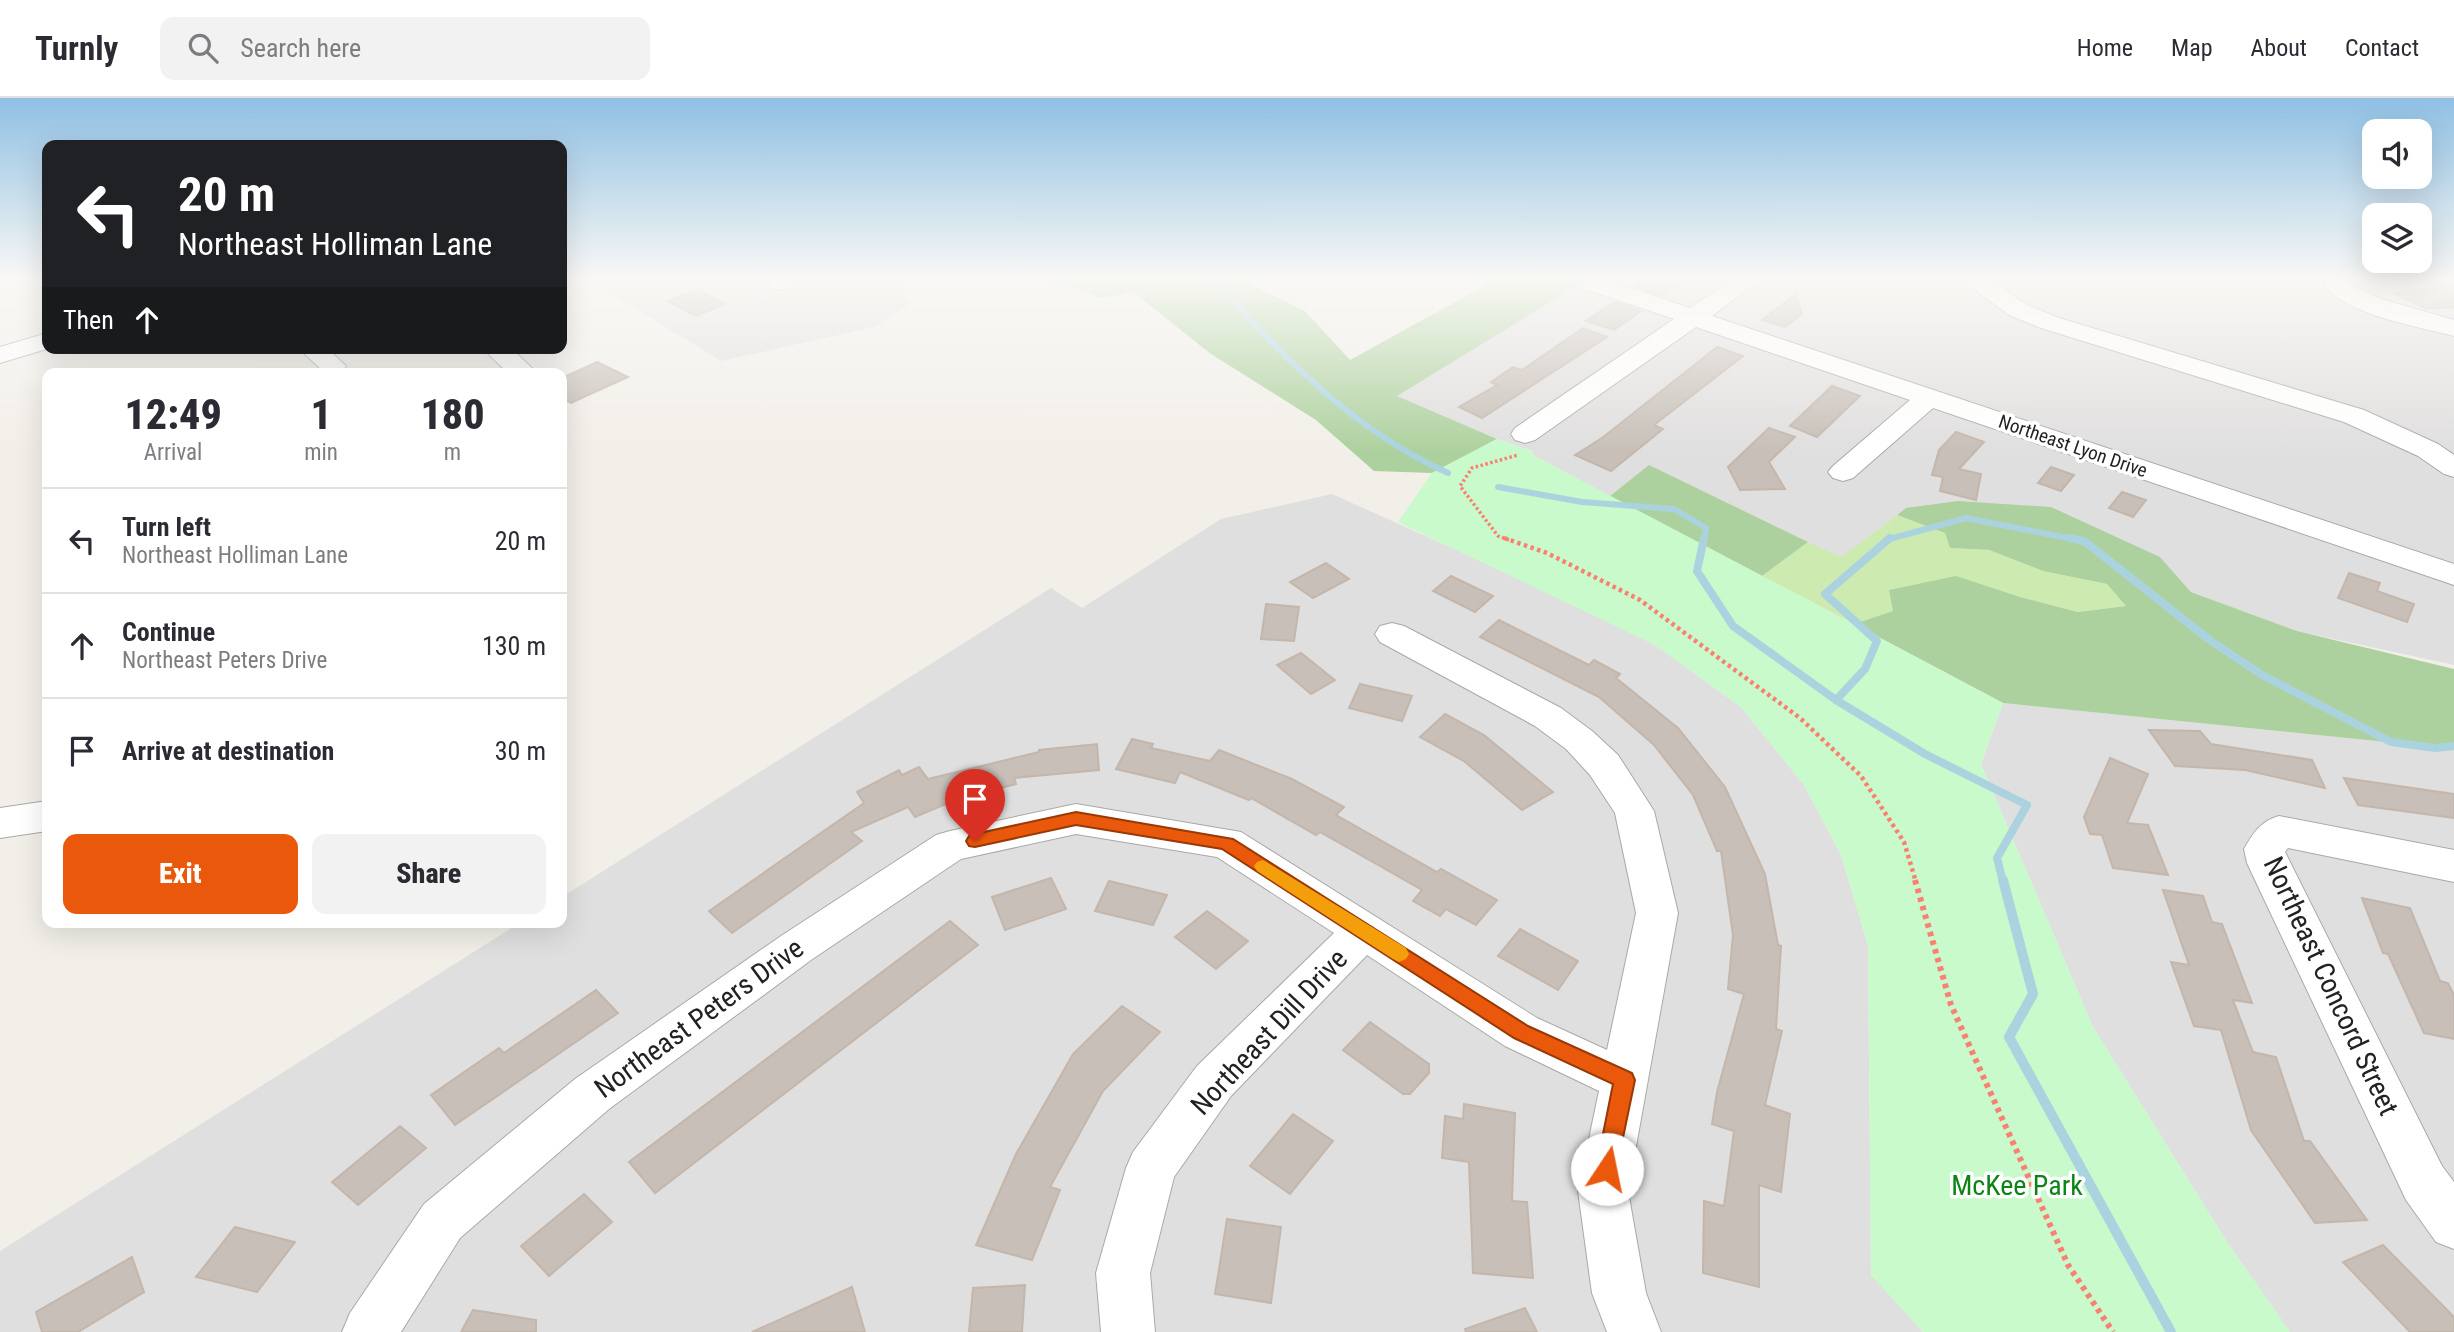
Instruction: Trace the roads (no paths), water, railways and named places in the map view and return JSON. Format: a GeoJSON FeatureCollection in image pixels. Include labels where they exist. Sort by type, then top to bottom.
{"type":"FeatureCollection","features":[{"type":"Feature","properties":{"kind":"street"},"geometry":{"type":"LineString","coordinates":[[1523,444],[1666,337]]}},
{"type":"Feature","properties":{"kind":"street","name":"Northeast Lyon Drive"},"geometry":{"type":"LineString","coordinates":[[1750,337],[2454,575]]}},
{"type":"Feature","properties":{"kind":"street"},"geometry":{"type":"LineString","coordinates":[[2094,337],[2354,416],[2428,450],[2454,468]]}},
{"type":"Feature","properties":{"kind":"street"},"geometry":{"type":"LineString","coordinates":[[0,355],[42,342]]}},
{"type":"Feature","properties":{"kind":"street"},"geometry":{"type":"LineString","coordinates":[[318,354],[333,366]]}},
{"type":"Feature","properties":{"kind":"street"},"geometry":{"type":"LineString","coordinates":[[502,354],[518,368]]}},
{"type":"Feature","properties":{"kind":"street"},"geometry":{"type":"LineString","coordinates":[[1843,471],[1864,456],[1929,397]]}},
{"type":"Feature","properties":{"kind":"street"},"geometry":{"type":"LineString","coordinates":[[1392,634],[1558,725],[1579,740],[1604,765],[1634,811],[1657,913],[1603,1191],[1619,1293],[1634,1332]]}},
{"type":"Feature","properties":{"kind":"street"},"geometry":{"type":"LineString","coordinates":[[0,823],[42,817]]}},
{"type":"Feature","properties":{"kind":"street","name":"Northeast Peters Drive"},"geometry":{"type":"LineString","coordinates":[[369,1332],[442,1222],[592,1094],[796,948],[950,846],[1076,819],[1227,843],[1521,1032],[1624,1080]]}},
{"type":"Feature","properties":{"kind":"street","name":"Northeast Concord Street"},"geometry":{"type":"LineString","coordinates":[[2454,866],[2279,831],[2264,849],[2310,955],[2424,1183],[2454,1224]]}},
{"type":"Feature","properties":{"kind":"street","name":"Northeast Dill Drive"},"geometry":{"type":"LineString","coordinates":[[1128,1332],[1123,1273],[1151,1168],[1214,1082],[1364,931]]}},
{"type":"Feature","properties":{"kind":"waterway"},"geometry":{"type":"LineString","coordinates":[[1267,337],[1320,388],[1379,435],[1448,473]]}},
{"type":"Feature","properties":{"kind":"waterway"},"geometry":{"type":"LineString","coordinates":[[1498,487],[1582,502],[1674,509],[1706,528],[1704,540]]}},
{"type":"Feature","properties":{"kind":"waterway"},"geometry":{"type":"LineString","coordinates":[[1888,539],[1966,518],[2078,540]]}},
{"type":"Feature","properties":{"kind":"waterway"},"geometry":{"type":"LineString","coordinates":[[1704,538],[1697,571],[1733,626],[1836,700]]}},
{"type":"Feature","properties":{"kind":"waterway"},"geometry":{"type":"LineString","coordinates":[[2069,538],[2084,541],[2211,641],[2262,675],[2391,742],[2435,748],[2454,746]]}},
{"type":"Feature","properties":{"kind":"waterway"},"geometry":{"type":"LineString","coordinates":[[1836,700],[1865,669],[1877,641],[1825,594],[1888,539]]}},
{"type":"Feature","properties":{"kind":"waterway"},"geometry":{"type":"LineString","coordinates":[[1836,700],[1925,754],[2027,805],[1997,858],[2003,882]]}},
{"type":"Feature","properties":{"kind":"waterway"},"geometry":{"type":"LineString","coordinates":[[2003,880],[2033,994],[2009,1037],[2171,1332]]}},
{"type":"Feature","properties":{"kind":"park label","name":"McKee Park"},"geometry":{"type":"Point","coordinates":[2017,1185]}}]}
